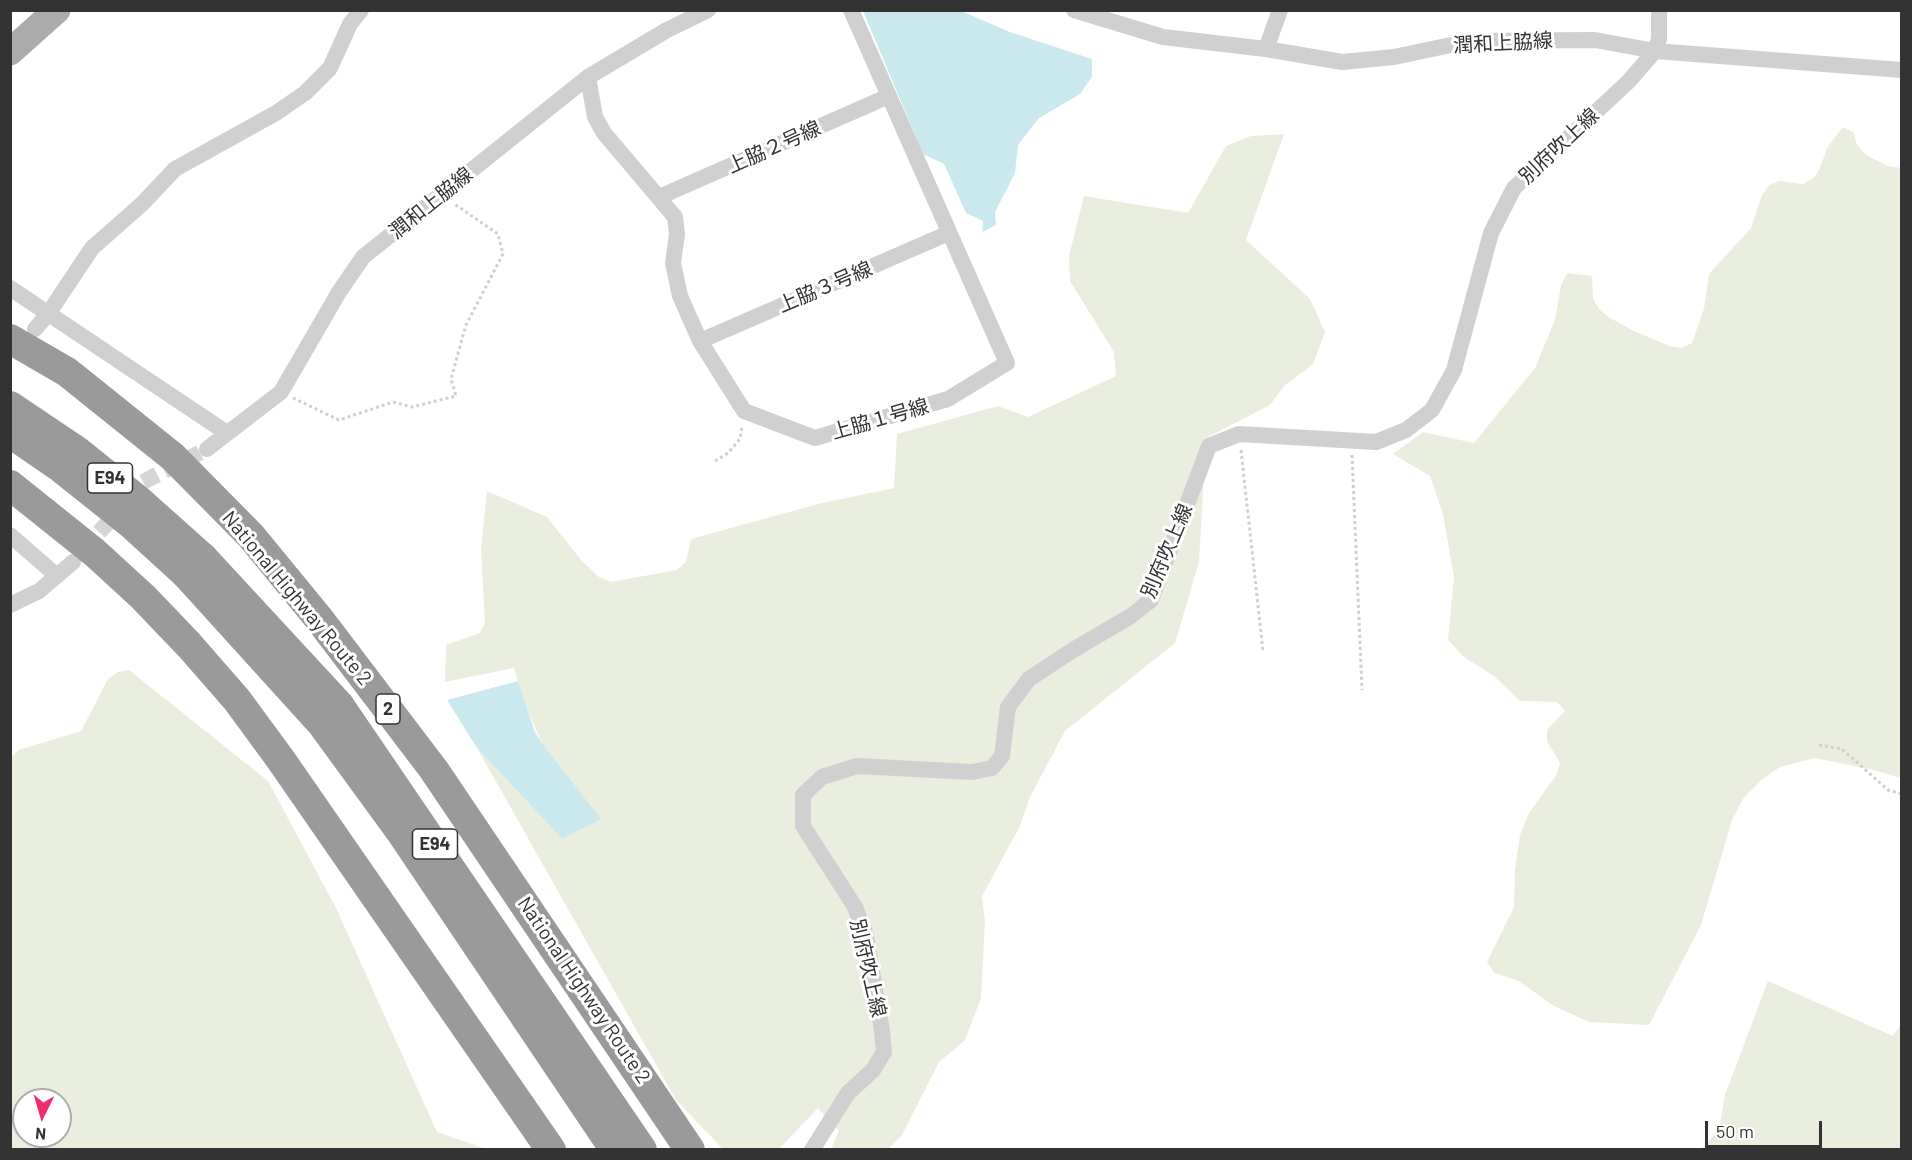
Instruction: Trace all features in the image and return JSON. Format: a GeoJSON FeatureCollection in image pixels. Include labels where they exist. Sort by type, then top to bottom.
{"type":"FeatureCollection","features":[{"type":"Feature","properties":{"kind":"highway","name":"National Highway Route 2"},"geometry":{"type":"LineString","coordinates":[[17,345],[67,372],[173,457],[251,536],[320,620],[434,770],[690,1149]]}},
{"type":"Feature","properties":{"kind":"highway","name":"E94"},"geometry":{"type":"LineString","coordinates":[[10,406],[76,451],[138,500],[195,566],[322,724],[403,835],[615,1149]]}},
{"type":"Feature","properties":{"kind":"highway","name":"E94"},"geometry":{"type":"LineString","coordinates":[[10,433],[61,468],[130,524],[195,566],[339,705],[642,1149]]}},
{"type":"Feature","properties":{"kind":"highway"},"geometry":{"type":"LineString","coordinates":[[10,485],[95,553],[143,597],[237,700],[282,760],[551,1149]]}},
{"type":"Feature","properties":{"kind":"main road"},"geometry":{"type":"LineString","coordinates":[[10,52],[57,10]]}},
{"type":"Feature","properties":{"kind":"street"},"geometry":{"type":"LineString","coordinates":[[17,345],[48,314],[92,248],[142,204],[175,170],[276,113],[305,93],[330,68],[350,24],[361,10]]}},
{"type":"Feature","properties":{"kind":"street","name":"潤和上脇線"},"geometry":{"type":"LineString","coordinates":[[207,448],[281,392],[339,292],[363,257],[588,77],[667,30],[708,10]]}},
{"type":"Feature","properties":{"kind":"street","name":"上脇１号線"},"geometry":{"type":"LineString","coordinates":[[744,411],[815,438],[948,399],[1007,363],[851,10]]}},
{"type":"Feature","properties":{"kind":"street","name":"潤和上脇線"},"geometry":{"type":"LineString","coordinates":[[1074,10],[1162,37],[1266,49],[1342,62],[1394,57],[1470,41],[1595,40],[1655,51],[1902,70]]}},
{"type":"Feature","properties":{"kind":"street"},"geometry":{"type":"LineString","coordinates":[[1266,49],[1280,10]]}},
{"type":"Feature","properties":{"kind":"street"},"geometry":{"type":"LineString","coordinates":[[1655,51],[1659,39],[1659,10]]}},
{"type":"Feature","properties":{"kind":"street","name":"別府吹上線"},"geometry":{"type":"LineString","coordinates":[[812,1149],[848,1093],[873,1070],[884,1052],[866,935],[855,907],[803,826],[803,795],[822,777],[857,766],[972,772],[992,768],[1002,756],[1008,707],[1029,679],[1131,616],[1150,600],[1209,446],[1239,434],[1376,442],[1406,430],[1432,410],[1454,370],[1491,233],[1514,188],[1628,82],[1655,51]]}},
{"type":"Feature","properties":{"kind":"street"},"geometry":{"type":"LineString","coordinates":[[588,77],[595,117],[604,133],[675,217],[677,234],[673,263],[680,296],[700,341],[744,411]]}},
{"type":"Feature","properties":{"kind":"street","name":"上脇２号線"},"geometry":{"type":"LineString","coordinates":[[659,197],[889,96]]}},
{"type":"Feature","properties":{"kind":"street","name":"上脇３号線"},"geometry":{"type":"LineString","coordinates":[[700,341],[949,233]]}},
{"type":"Feature","properties":{"kind":"street"},"geometry":{"type":"LineString","coordinates":[[10,288],[227,433]]}},
{"type":"Feature","properties":{"kind":"street"},"geometry":{"type":"LineString","coordinates":[[112,518],[143,482]]}},
{"type":"Feature","properties":{"kind":"street"},"geometry":{"type":"LineString","coordinates":[[10,535],[57,576]]}},
{"type":"Feature","properties":{"kind":"street"},"geometry":{"type":"LineString","coordinates":[[10,605],[39,591],[73,562]]}},
{"type":"Feature","properties":{"kind":"path"},"geometry":{"type":"LineString","coordinates":[[281,392],[339,420],[393,402],[412,407],[456,396],[452,379],[466,325],[503,254],[498,234],[441,195]]}},
{"type":"Feature","properties":{"kind":"path"},"geometry":{"type":"LineString","coordinates":[[715,461],[728,453],[740,439],[744,411]]}},
{"type":"Feature","properties":{"kind":"path"},"geometry":{"type":"LineString","coordinates":[[1239,434],[1243,488],[1263,651]]}},
{"type":"Feature","properties":{"kind":"path"},"geometry":{"type":"LineString","coordinates":[[1351,442],[1362,690]]}},
{"type":"Feature","properties":{"kind":"path"},"geometry":{"type":"LineString","coordinates":[[1819,746],[1842,749],[1888,790],[1902,794]]}},
{"type":"Feature","properties":{"kind":"green space"},"geometry":{"type":"Polygon","coordinates":[[[1843,127],[1854,133],[1857,145],[1865,154],[1887,166],[1901,168],[1901,778],[1815,758],[1780,767],[1761,780],[1743,799],[1732,820],[1701,925],[1649,1025],[1589,1022],[1554,1006],[1517,980],[1494,973],[1487,962],[1514,907],[1515,870],[1520,835],[1529,813],[1557,774],[1560,763],[1547,741],[1547,730],[1565,711],[1557,702],[1520,701],[1494,676],[1464,657],[1448,640],[1454,577],[1443,514],[1430,476],[1393,454],[1423,432],[1474,443],[1535,368],[1555,320],[1561,285],[1567,273],[1592,276],[1593,299],[1600,310],[1610,318],[1669,346],[1681,348],[1692,343],[1704,309],[1709,274],[1751,228],[1762,195],[1769,185],[1780,181],[1803,184],[1814,178],[1828,146],[1843,127]]]}},
{"type":"Feature","properties":{"kind":"green space"},"geometry":{"type":"Polygon","coordinates":[[[1284,134],[1246,240],[1310,299],[1325,332],[1313,364],[1284,386],[1270,405],[1206,438],[1199,562],[1175,643],[1065,731],[1030,797],[1019,828],[982,896],[985,922],[981,998],[965,1040],[939,1062],[902,1135],[888,1149],[831,1149],[839,1131],[818,1108],[779,1149],[723,1149],[676,1100],[477,748],[562,839],[600,819],[541,742],[524,701],[514,668],[445,682],[446,645],[480,633],[485,623],[481,549],[487,491],[547,517],[581,560],[599,577],[611,582],[677,570],[686,562],[691,539],[818,504],[894,488],[897,434],[998,406],[1028,417],[1116,376],[1114,352],[1070,281],[1069,256],[1084,196],[1188,213],[1226,146],[1251,136],[1284,134]]]}},
{"type":"Feature","properties":{"kind":"green space"},"geometry":{"type":"Polygon","coordinates":[[[129,670],[268,781],[336,908],[437,1132],[487,1149],[11,1149],[11,757],[19,750],[81,731],[108,679],[118,672],[129,670]]]}},
{"type":"Feature","properties":{"kind":"green space"},"geometry":{"type":"Polygon","coordinates":[[[1768,981],[1893,1036],[1901,1024],[1901,1149],[1701,1149],[1719,1130],[1725,1095],[1768,981]]]}},
{"type":"Feature","properties":{"kind":"water"},"geometry":{"type":"Polygon","coordinates":[[[863,11],[961,11],[1010,32],[1092,59],[1092,77],[1080,94],[1039,118],[1018,145],[1015,173],[995,212],[996,225],[982,232],[983,221],[966,213],[944,164],[923,154],[863,11]]]}},
{"type":"Feature","properties":{"kind":"water"},"geometry":{"type":"Polygon","coordinates":[[[518,681],[535,732],[541,742],[601,819],[562,839],[477,748],[447,700],[518,681]]]}},
{"type":"Feature","properties":{"kind":"tunnel"},"geometry":{"type":"LineString","coordinates":[[143,482],[207,449]]}},
{"type":"Feature","properties":{"kind":"tunnel"},"geometry":{"type":"LineString","coordinates":[[83,550],[112,518]]}}]}
